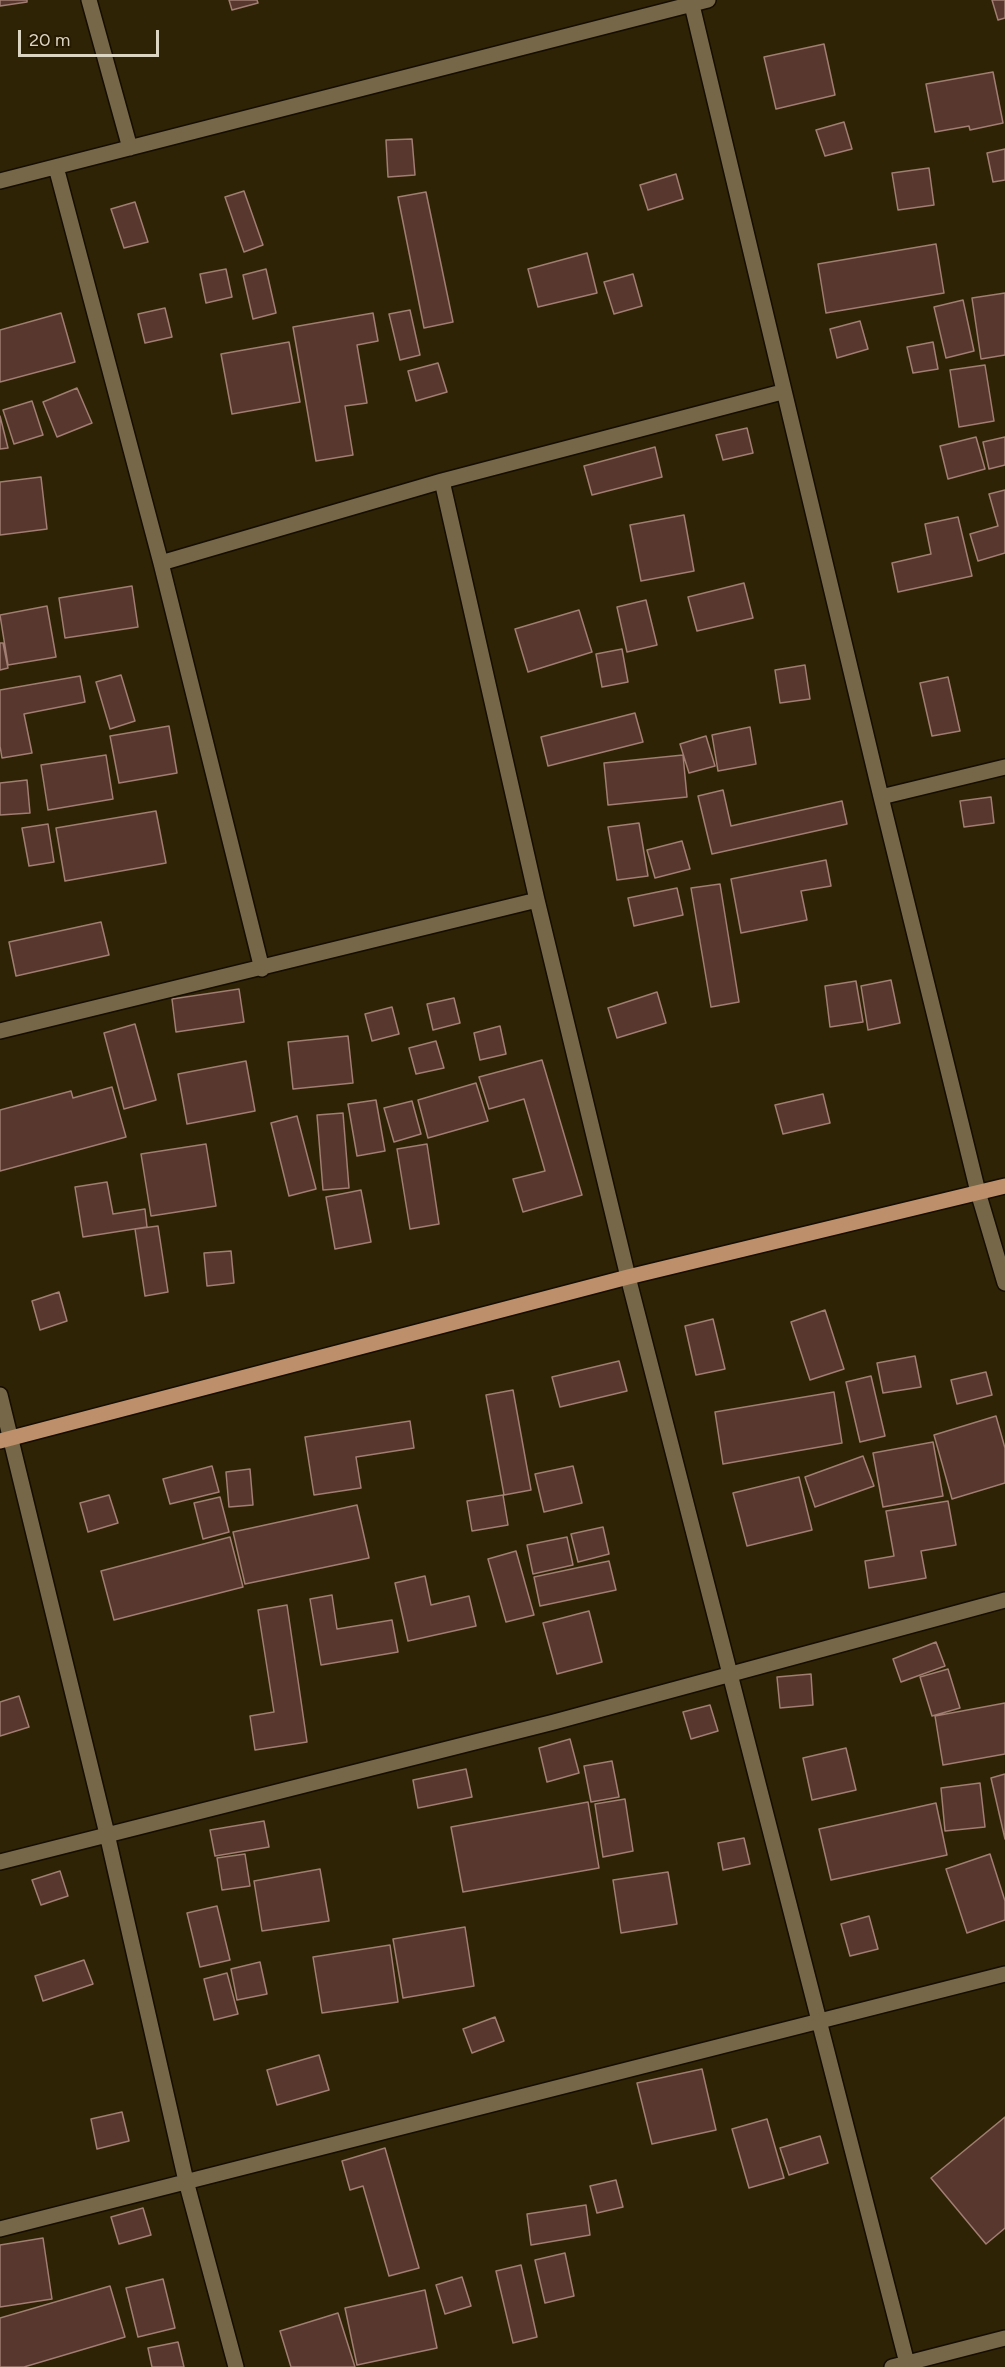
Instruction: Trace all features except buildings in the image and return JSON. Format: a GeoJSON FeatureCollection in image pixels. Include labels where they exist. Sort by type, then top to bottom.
{"type":"FeatureCollection","features":[{"type":"Feature","properties":{"kind":"main road"},"geometry":{"type":"LineString","coordinates":[[5,1440],[628,1277],[1005,1186]]}},
{"type":"Feature","properties":{"kind":"street"},"geometry":{"type":"LineString","coordinates":[[89,0],[130,148]]}},
{"type":"Feature","properties":{"kind":"street"},"geometry":{"type":"LineString","coordinates":[[0,181],[708,0]]}},
{"type":"Feature","properties":{"kind":"street"},"geometry":{"type":"LineString","coordinates":[[692,5],[782,392],[880,797],[978,1192],[1005,1283]]}},
{"type":"Feature","properties":{"kind":"street"},"geometry":{"type":"LineString","coordinates":[[56,167],[161,563],[262,969]]}},
{"type":"Feature","properties":{"kind":"street"},"geometry":{"type":"LineString","coordinates":[[161,563],[442,481],[782,392]]}},
{"type":"Feature","properties":{"kind":"street"},"geometry":{"type":"LineString","coordinates":[[442,481],[537,900],[628,1277],[820,2020],[902,2366],[1005,2338]]}},
{"type":"Feature","properties":{"kind":"street"},"geometry":{"type":"LineString","coordinates":[[880,797],[1005,766]]}},
{"type":"Feature","properties":{"kind":"street"},"geometry":{"type":"LineString","coordinates":[[0,1031],[262,969],[537,900]]}},
{"type":"Feature","properties":{"kind":"street"},"geometry":{"type":"LineString","coordinates":[[0,1395],[5,1440],[107,1834],[186,2181],[236,2367]]}},
{"type":"Feature","properties":{"kind":"street"},"geometry":{"type":"LineString","coordinates":[[0,1862],[554,1722],[1005,1600]]}},
{"type":"Feature","properties":{"kind":"street"},"geometry":{"type":"LineString","coordinates":[[0,2229],[1005,1974]]}}]}
